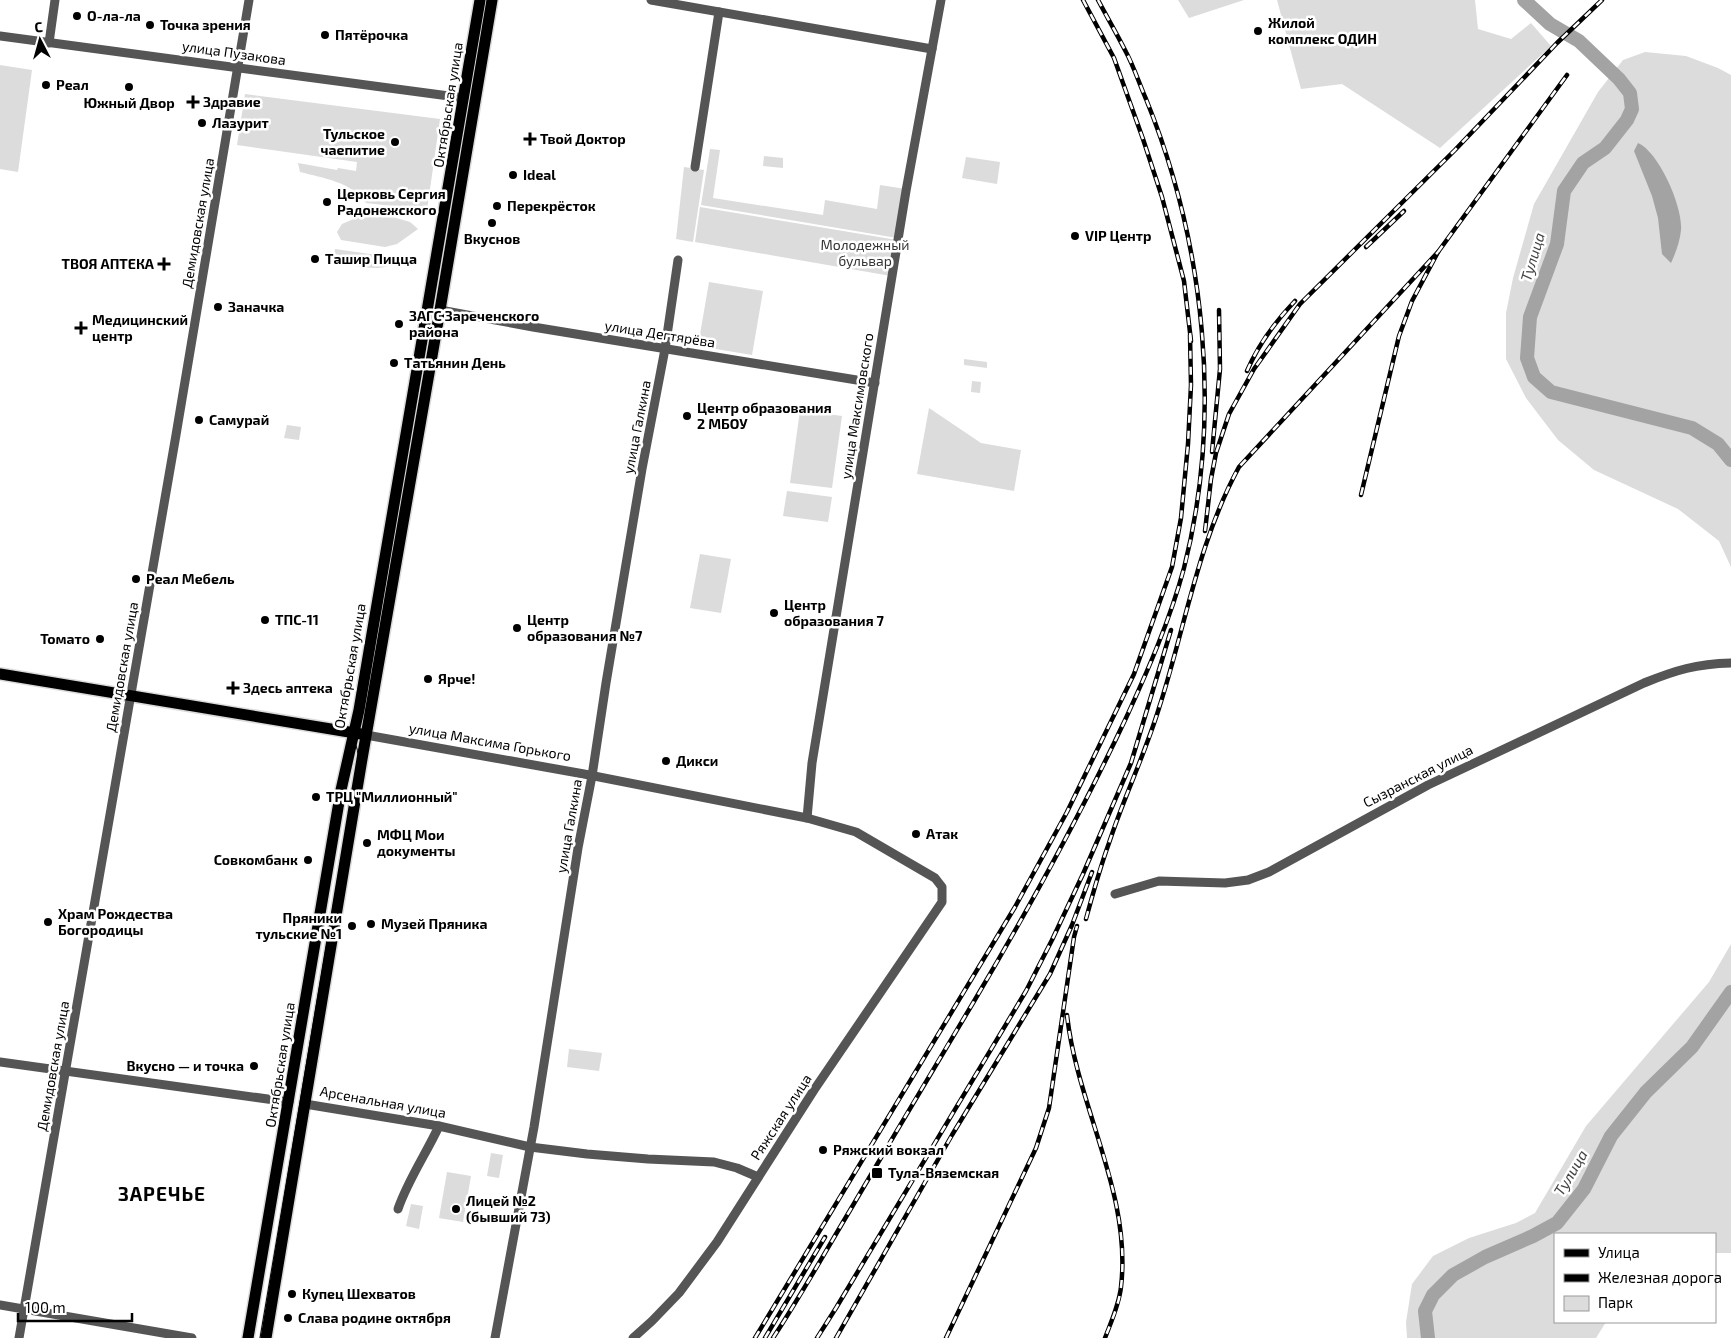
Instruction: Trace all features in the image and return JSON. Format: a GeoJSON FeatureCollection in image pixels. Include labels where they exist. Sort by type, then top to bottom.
{"type":"FeatureCollection","features":[{"type":"Feature","properties":{"kind":"main road","name":"Октябрьская улица"},"geometry":{"type":"LineString","coordinates":[[470,99],[480,0]]}},
{"type":"Feature","properties":{"kind":"main road","name":"Октябрьская улица"},"geometry":{"type":"LineString","coordinates":[[248,1338],[340,790],[354,733],[466,119],[492,0]]}},
{"type":"Feature","properties":{"kind":"main road","name":"Октябрьская улица"},"geometry":{"type":"LineString","coordinates":[[266,1338],[366,735],[440,310],[466,119]]}},
{"type":"Feature","properties":{"kind":"main road","name":"улица Максима Горького"},"geometry":{"type":"LineString","coordinates":[[0,674],[366,735]]}},
{"type":"Feature","properties":{"kind":"main road","name":"Арсенальная улица"},"geometry":{"type":"LineString","coordinates":[[289,1102],[305,1104]]}},
{"type":"Feature","properties":{"kind":"street"},"geometry":{"type":"LineString","coordinates":[[49,43],[55,0]]}},
{"type":"Feature","properties":{"kind":"street","name":"Демидовская улица"},"geometry":{"type":"LineString","coordinates":[[19,1338],[131,696],[249,0]]}},
{"type":"Feature","properties":{"kind":"street"},"geometry":{"type":"LineString","coordinates":[[651,0],[932,49]]}},
{"type":"Feature","properties":{"kind":"street","name":"улица Максимовского"},"geometry":{"type":"LineString","coordinates":[[806,818],[812,762],[906,188],[941,0]]}},
{"type":"Feature","properties":{"kind":"street"},"geometry":{"type":"LineString","coordinates":[[695,168],[719,12]]}},
{"type":"Feature","properties":{"kind":"street","name":"улица Пузакова"},"geometry":{"type":"LineString","coordinates":[[0,36],[470,99]]}},
{"type":"Feature","properties":{"kind":"street","name":"улица Галкина"},"geometry":{"type":"LineString","coordinates":[[496,1338],[530,1147],[640,479],[665,349],[678,260]]}},
{"type":"Feature","properties":{"kind":"street","name":"улица Дегтярёва"},"geometry":{"type":"LineString","coordinates":[[440,310],[875,383]]}},
{"type":"Feature","properties":{"kind":"street","name":"Сызранская улица"},"geometry":{"type":"LineString","coordinates":[[1115,894],[1159,882],[1225,883],[1248,880],[1269,872],[1428,785],[1644,683],[1676,670],[1709,664],[1731,663]]}},
{"type":"Feature","properties":{"kind":"street","name":"улица Максима Горького"},"geometry":{"type":"LineString","coordinates":[[366,735],[592,776],[806,818],[856,832],[935,878],[942,887],[942,902]]}},
{"type":"Feature","properties":{"kind":"street","name":"Ряжская улица"},"geometry":{"type":"LineString","coordinates":[[633,1338],[652,1321],[692,1277],[717,1242],[819,1082],[942,902]]}},
{"type":"Feature","properties":{"kind":"street","name":"Арсенальная улица"},"geometry":{"type":"LineString","coordinates":[[0,1062],[289,1102]]}},
{"type":"Feature","properties":{"kind":"street","name":"Арсенальная улица"},"geometry":{"type":"LineString","coordinates":[[305,1104],[439,1126],[530,1147],[622,1157],[714,1162],[737,1168],[758,1178]]}},
{"type":"Feature","properties":{"kind":"street"},"geometry":{"type":"LineString","coordinates":[[398,1209],[403,1194],[439,1126]]}},
{"type":"Feature","properties":{"kind":"street"},"geometry":{"type":"LineString","coordinates":[[0,1305],[192,1338]]}},
{"type":"Feature","properties":{"kind":"green space"},"geometry":{"type":"Polygon","coordinates":[[[1178,0],[1244,0],[1189,18],[1178,0]]]}},
{"type":"Feature","properties":{"kind":"green space"},"geometry":{"type":"Polygon","coordinates":[[[1277,0],[1475,0],[1478,29],[1511,39],[1531,23],[1551,46],[1440,148],[1342,84],[1301,89],[1277,0]]]}},
{"type":"Feature","properties":{"kind":"green space"},"geometry":{"type":"Polygon","coordinates":[[[1645,52],[1686,56],[1731,75],[1731,567],[1719,541],[1678,509],[1594,470],[1558,440],[1526,398],[1506,359],[1506,313],[1513,278],[1534,204],[1598,92],[1623,60],[1645,52]]]}},
{"type":"Feature","properties":{"kind":"green space"},"geometry":{"type":"Polygon","coordinates":[[[0,65],[32,70],[18,172],[0,169],[0,65]]]}},
{"type":"Feature","properties":{"kind":"green space"},"geometry":{"type":"Polygon","coordinates":[[[245,94],[440,119],[427,210],[366,203],[353,190],[345,186],[300,172],[298,163],[337,170],[338,168],[356,171],[357,162],[237,145],[245,94]]]}},
{"type":"Feature","properties":{"kind":"green space"},"geometry":{"type":"Polygon","coordinates":[[[710,149],[720,150],[713,198],[823,215],[825,200],[877,209],[880,185],[906,189],[897,238],[701,205],[710,149]]]}},
{"type":"Feature","properties":{"kind":"green space"},"geometry":{"type":"Polygon","coordinates":[[[764,156],[783,158],[783,168],[763,166],[764,156]]]}},
{"type":"Feature","properties":{"kind":"green space"},"geometry":{"type":"Polygon","coordinates":[[[966,157],[1000,162],[997,184],[962,178],[966,157]]]}},
{"type":"Feature","properties":{"kind":"green space"},"geometry":{"type":"Polygon","coordinates":[[[684,167],[704,170],[693,242],[676,239],[684,167]]]}},
{"type":"Feature","properties":{"kind":"green space","name":"Молодежный бульвар"},"geometry":{"type":"Polygon","coordinates":[[[700,207],[897,240],[891,276],[695,242],[700,207]]]}},
{"type":"Feature","properties":{"kind":"green space"},"geometry":{"type":"Polygon","coordinates":[[[372,211],[410,222],[418,229],[397,244],[385,247],[341,240],[337,232],[342,224],[372,211]]]}},
{"type":"Feature","properties":{"kind":"green space"},"geometry":{"type":"Polygon","coordinates":[[[335,249],[384,256],[390,260],[391,264],[386,267],[372,268],[333,262],[335,249]]]}},
{"type":"Feature","properties":{"kind":"green space"},"geometry":{"type":"Polygon","coordinates":[[[709,282],[763,291],[752,355],[698,346],[709,282]]]}},
{"type":"Feature","properties":{"kind":"green space"},"geometry":{"type":"Polygon","coordinates":[[[964,359],[987,362],[987,368],[964,365],[964,359]]]}},
{"type":"Feature","properties":{"kind":"green space"},"geometry":{"type":"Polygon","coordinates":[[[972,381],[981,382],[980,393],[971,392],[972,381]]]}},
{"type":"Feature","properties":{"kind":"green space"},"geometry":{"type":"Polygon","coordinates":[[[929,408],[981,443],[1021,450],[1014,491],[917,474],[929,408]]]}},
{"type":"Feature","properties":{"kind":"green space"},"geometry":{"type":"Polygon","coordinates":[[[800,410],[842,416],[832,488],[790,483],[800,410]]]}},
{"type":"Feature","properties":{"kind":"green space"},"geometry":{"type":"Polygon","coordinates":[[[287,425],[301,427],[299,440],[284,438],[287,425]]]}},
{"type":"Feature","properties":{"kind":"green space"},"geometry":{"type":"Polygon","coordinates":[[[787,491],[832,497],[828,522],[783,516],[787,491]]]}},
{"type":"Feature","properties":{"kind":"green space"},"geometry":{"type":"Polygon","coordinates":[[[700,554],[731,559],[721,613],[690,608],[700,554]]]}},
{"type":"Feature","properties":{"kind":"green space"},"geometry":{"type":"Polygon","coordinates":[[[1731,944],[1731,1253],[1716,1253],[1716,1233],[1554,1233],[1554,1323],[1605,1323],[1596,1338],[1407,1338],[1406,1322],[1412,1284],[1433,1256],[1469,1238],[1516,1223],[1535,1213],[1586,1126],[1709,982],[1731,944]]]}},
{"type":"Feature","properties":{"kind":"green space"},"geometry":{"type":"Polygon","coordinates":[[[569,1049],[602,1053],[599,1071],[567,1067],[569,1049]]]}},
{"type":"Feature","properties":{"kind":"green space"},"geometry":{"type":"Polygon","coordinates":[[[491,1153],[503,1155],[499,1178],[487,1176],[491,1153]]]}},
{"type":"Feature","properties":{"kind":"green space"},"geometry":{"type":"Polygon","coordinates":[[[447,1172],[471,1176],[463,1222],[439,1218],[447,1172]]]}},
{"type":"Feature","properties":{"kind":"green space"},"geometry":{"type":"Polygon","coordinates":[[[411,1204],[423,1206],[419,1229],[406,1226],[411,1204]]]}},
{"type":"Feature","properties":{"kind":"shaded area"},"geometry":{"type":"Polygon","coordinates":[[[1520,0],[1531,0],[1546,15],[1568,29],[1559,37],[1546,29],[1520,0]]]}},
{"type":"Feature","properties":{"kind":"shaded area"},"geometry":{"type":"Polygon","coordinates":[[[1638,143],[1646,148],[1661,168],[1678,208],[1681,230],[1678,247],[1671,263],[1662,254],[1658,218],[1652,196],[1634,151],[1638,143]]]}},
{"type":"Feature","properties":{"kind":"waterway","name":"Тулица"},"geometry":{"type":"LineString","coordinates":[[1524,0],[1550,24],[1579,41],[1619,79],[1630,93],[1632,109],[1627,120],[1605,148],[1583,163],[1564,191],[1557,244],[1530,317],[1527,358],[1534,377],[1551,392],[1692,428],[1718,444],[1731,460]]}},
{"type":"Feature","properties":{"kind":"waterway","name":"Тулица"},"geometry":{"type":"LineString","coordinates":[[1428,1338],[1425,1311],[1433,1295],[1453,1275],[1485,1257],[1533,1236],[1557,1223],[1584,1189],[1611,1136],[1646,1092],[1692,1047],[1731,992]]}},
{"type":"Feature","properties":{"kind":"tram line"},"geometry":{"type":"LineString","coordinates":[[0,672],[334,727],[348,735],[357,748],[358,759],[260,1338]]}},
{"type":"Feature","properties":{"kind":"railway"},"geometry":{"type":"LineString","coordinates":[[1083,0],[1114,58],[1162,197],[1184,281],[1191,341]]}},
{"type":"Feature","properties":{"kind":"railway"},"geometry":{"type":"LineString","coordinates":[[773,1338],[973,1003],[1053,862],[1134,700],[1165,626],[1184,568],[1196,510],[1203,451],[1205,391],[1202,330],[1194,271],[1182,212],[1166,155],[1132,63],[1098,0]]}},
{"type":"Feature","properties":{"kind":"railway"},"geometry":{"type":"LineString","coordinates":[[1205,531],[1216,453],[1229,414],[1254,369],[1300,304],[1455,150],[1557,43],[1602,0]]}},
{"type":"Feature","properties":{"kind":"railway"},"geometry":{"type":"LineString","coordinates":[[1361,495],[1399,336],[1412,301],[1438,252],[1567,75]]}},
{"type":"Feature","properties":{"kind":"railway"},"geometry":{"type":"LineString","coordinates":[[1366,247],[1404,211]]}},
{"type":"Feature","properties":{"kind":"railway"},"geometry":{"type":"LineString","coordinates":[[1086,919],[1115,826],[1159,708],[1193,586],[1213,525],[1239,467],[1438,252]]}},
{"type":"Feature","properties":{"kind":"railway"},"geometry":{"type":"LineString","coordinates":[[1247,371],[1256,352],[1268,334],[1295,301]]}},
{"type":"Feature","properties":{"kind":"railway"},"geometry":{"type":"LineString","coordinates":[[1212,452],[1220,369],[1219,310]]}},
{"type":"Feature","properties":{"kind":"railway"},"geometry":{"type":"LineString","coordinates":[[755,1338],[1015,907],[1067,812],[1134,674],[1172,567],[1181,518],[1191,385],[1190,335]]}},
{"type":"Feature","properties":{"kind":"railway"},"geometry":{"type":"LineString","coordinates":[[817,1338],[1026,991],[1052,940],[1131,763],[1171,630]]}},
{"type":"Feature","properties":{"kind":"railway"},"geometry":{"type":"LineString","coordinates":[[836,1338],[952,1135],[1050,974],[1072,925],[1092,872]]}},
{"type":"Feature","properties":{"kind":"railway"},"geometry":{"type":"LineString","coordinates":[[946,1338],[1036,1148],[1049,1108],[1077,926]]}},
{"type":"Feature","properties":{"kind":"railway"},"geometry":{"type":"LineString","coordinates":[[1067,1015],[1081,1083],[1102,1150],[1119,1218],[1122,1252],[1121,1287],[1117,1307],[1105,1338]]}},
{"type":"Feature","properties":{"kind":"railway"},"geometry":{"type":"LineString","coordinates":[[765,1338],[825,1237]]}},
{"type":"Feature","properties":{"kind":"place","name":"О-ла-ла"},"geometry":{"type":"Point","coordinates":[77,16]}},
{"type":"Feature","properties":{"kind":"place","name":"Точка зрения"},"geometry":{"type":"Point","coordinates":[150,25]}},
{"type":"Feature","properties":{"kind":"place","name":"Жилой комплекс ОДИН"},"geometry":{"type":"Point","coordinates":[1258,31]}},
{"type":"Feature","properties":{"kind":"place","name":"Пятёрочка"},"geometry":{"type":"Point","coordinates":[325,35]}},
{"type":"Feature","properties":{"kind":"place","name":"Реал"},"geometry":{"type":"Point","coordinates":[46,85]}},
{"type":"Feature","properties":{"kind":"place","name":"Южный Двор"},"geometry":{"type":"Point","coordinates":[129,87]}},
{"type":"Feature","properties":{"kind":"place","name":"Здравие"},"geometry":{"type":"Point","coordinates":[193,102]}},
{"type":"Feature","properties":{"kind":"place","name":"Лазурит"},"geometry":{"type":"Point","coordinates":[202,123]}},
{"type":"Feature","properties":{"kind":"place","name":"Твой Доктор"},"geometry":{"type":"Point","coordinates":[530,139]}},
{"type":"Feature","properties":{"kind":"place","name":"Тульское чаепитие"},"geometry":{"type":"Point","coordinates":[395,142]}},
{"type":"Feature","properties":{"kind":"place","name":"Ideal"},"geometry":{"type":"Point","coordinates":[513,175]}},
{"type":"Feature","properties":{"kind":"place","name":"Церковь Сергия Радонежского"},"geometry":{"type":"Point","coordinates":[327,202]}},
{"type":"Feature","properties":{"kind":"place","name":"Перекрёсток"},"geometry":{"type":"Point","coordinates":[497,206]}},
{"type":"Feature","properties":{"kind":"place","name":"Вкуснов"},"geometry":{"type":"Point","coordinates":[492,223]}},
{"type":"Feature","properties":{"kind":"place","name":"VIP Центр"},"geometry":{"type":"Point","coordinates":[1075,236]}},
{"type":"Feature","properties":{"kind":"place","name":"Ташир Пицца"},"geometry":{"type":"Point","coordinates":[315,259]}},
{"type":"Feature","properties":{"kind":"place","name":"ТВОЯ АПТЕКА"},"geometry":{"type":"Point","coordinates":[164,264]}},
{"type":"Feature","properties":{"kind":"place","name":"Заначка"},"geometry":{"type":"Point","coordinates":[218,307]}},
{"type":"Feature","properties":{"kind":"place","name":"ЗАГС Зареченского района"},"geometry":{"type":"Point","coordinates":[399,324]}},
{"type":"Feature","properties":{"kind":"place","name":"Медицинский центр"},"geometry":{"type":"Point","coordinates":[81,328]}},
{"type":"Feature","properties":{"kind":"place","name":"Татьянин День"},"geometry":{"type":"Point","coordinates":[394,363]}},
{"type":"Feature","properties":{"kind":"place","name":"Центр образования 2 МБОУ"},"geometry":{"type":"Point","coordinates":[687,416]}},
{"type":"Feature","properties":{"kind":"place","name":"Самурай"},"geometry":{"type":"Point","coordinates":[199,420]}},
{"type":"Feature","properties":{"kind":"place","name":"Реал Мебель"},"geometry":{"type":"Point","coordinates":[136,579]}},
{"type":"Feature","properties":{"kind":"place","name":"Центр образования 7"},"geometry":{"type":"Point","coordinates":[774,613]}},
{"type":"Feature","properties":{"kind":"place","name":"ТПС-11"},"geometry":{"type":"Point","coordinates":[265,620]}},
{"type":"Feature","properties":{"kind":"place","name":"Центр образования №7"},"geometry":{"type":"Point","coordinates":[517,628]}},
{"type":"Feature","properties":{"kind":"place","name":"Томато"},"geometry":{"type":"Point","coordinates":[100,639]}},
{"type":"Feature","properties":{"kind":"place","name":"Ярче!"},"geometry":{"type":"Point","coordinates":[428,679]}},
{"type":"Feature","properties":{"kind":"place","name":"Здесь аптека"},"geometry":{"type":"Point","coordinates":[233,688]}},
{"type":"Feature","properties":{"kind":"place","name":"Дикси"},"geometry":{"type":"Point","coordinates":[666,761]}},
{"type":"Feature","properties":{"kind":"place","name":"ТРЦ \"Миллионный\""},"geometry":{"type":"Point","coordinates":[316,797]}},
{"type":"Feature","properties":{"kind":"place","name":"Атак"},"geometry":{"type":"Point","coordinates":[916,834]}},
{"type":"Feature","properties":{"kind":"place","name":"МФЦ Мои документы"},"geometry":{"type":"Point","coordinates":[367,843]}},
{"type":"Feature","properties":{"kind":"place","name":"Совкомбанк"},"geometry":{"type":"Point","coordinates":[308,860]}},
{"type":"Feature","properties":{"kind":"place","name":"Храм Рождества Богородицы"},"geometry":{"type":"Point","coordinates":[48,922]}},
{"type":"Feature","properties":{"kind":"place","name":"Музей Пряника"},"geometry":{"type":"Point","coordinates":[371,924]}},
{"type":"Feature","properties":{"kind":"place","name":"Пряники тульские №1"},"geometry":{"type":"Point","coordinates":[352,926]}},
{"type":"Feature","properties":{"kind":"place","name":"Вкусно — и точка"},"geometry":{"type":"Point","coordinates":[254,1066]}},
{"type":"Feature","properties":{"kind":"place","name":"Ряжский вокзал"},"geometry":{"type":"Point","coordinates":[823,1150]}},
{"type":"Feature","properties":{"kind":"place","name":"Тула-Вяземская"},"geometry":{"type":"Point","coordinates":[877,1173]}},
{"type":"Feature","properties":{"kind":"place","name":"Лицей №2 (бывший 73)"},"geometry":{"type":"Point","coordinates":[456,1209]}},
{"type":"Feature","properties":{"kind":"place","name":"Купец Шехватов"},"geometry":{"type":"Point","coordinates":[292,1294]}},
{"type":"Feature","properties":{"kind":"place","name":"Слава родине октября"},"geometry":{"type":"Point","coordinates":[288,1318]}},
{"type":"Feature","properties":{"kind":"district","name":"ЗАРЕЧЬЕ"},"geometry":{"type":"Point","coordinates":[162,1194]}}]}
